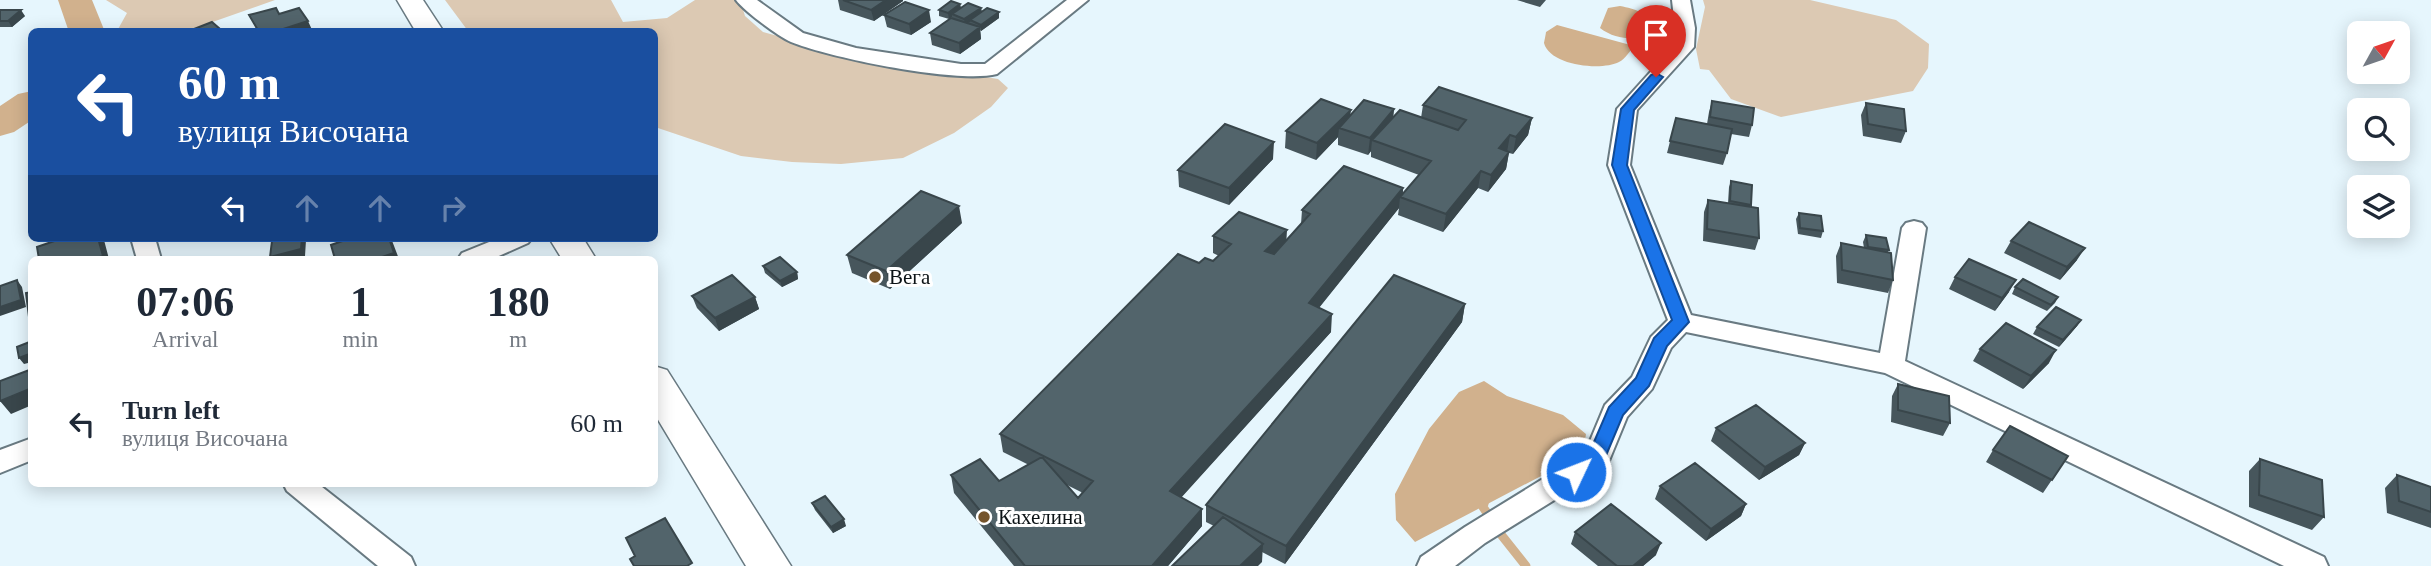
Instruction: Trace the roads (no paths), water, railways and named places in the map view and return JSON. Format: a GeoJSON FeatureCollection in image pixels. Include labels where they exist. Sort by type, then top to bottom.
{"type":"FeatureCollection","features":[{"type":"Feature","properties":{"kind":"main road"},"geometry":{"type":"LineString","coordinates":[[410,0],[428,28]]}},
{"type":"Feature","properties":{"kind":"main road"},"geometry":{"type":"LineString","coordinates":[[658,386],[769,566]]}},
{"type":"Feature","properties":{"kind":"street"},"geometry":{"type":"LineString","coordinates":[[746,0],[796,37],[854,54],[961,70],[989,70],[1079,0]]}},
{"type":"Feature","properties":{"kind":"street"},"geometry":{"type":"LineString","coordinates":[[1681,0],[1685,28],[1684,47],[1627,109],[1619,165],[1681,322]]}},
{"type":"Feature","properties":{"kind":"street"},"geometry":{"type":"LineString","coordinates":[[1891,365],[1914,228]]}},
{"type":"Feature","properties":{"kind":"street"},"geometry":{"type":"LineString","coordinates":[[477,256],[510,242]]}},
{"type":"Feature","properties":{"kind":"street"},"geometry":{"type":"LineString","coordinates":[[1681,322],[1891,365],[2313,566]]}},
{"type":"Feature","properties":{"kind":"street"},"geometry":{"type":"LineString","coordinates":[[1432,566],[1475,534],[1596,460],[1615,412],[1643,382],[1660,343],[1681,322]]}},
{"type":"Feature","properties":{"kind":"street"},"geometry":{"type":"LineString","coordinates":[[0,462],[28,450]]}},
{"type":"Feature","properties":{"kind":"street"},"geometry":{"type":"LineString","coordinates":[[302,487],[400,566]]}},
{"type":"Feature","properties":{"kind":"waterway"},"geometry":{"type":"LineString","coordinates":[[75,0],[86,28]]}},
{"type":"Feature","properties":{"kind":"waterway"},"geometry":{"type":"LineString","coordinates":[[0,124],[28,105]]}},
{"type":"Feature","properties":{"kind":"waterway"},"geometry":{"type":"LineString","coordinates":[[1486,497],[1483,507],[1489,516]]}},
{"type":"Feature","properties":{"kind":"waterway"},"geometry":{"type":"LineString","coordinates":[[1499,532],[1526,566]]}},
{"type":"Feature","properties":{"kind":"place","name":"Вега"},"geometry":{"type":"Point","coordinates":[875,277]}},
{"type":"Feature","properties":{"kind":"place","name":"Кахелина"},"geometry":{"type":"Point","coordinates":[984,517]}}]}
